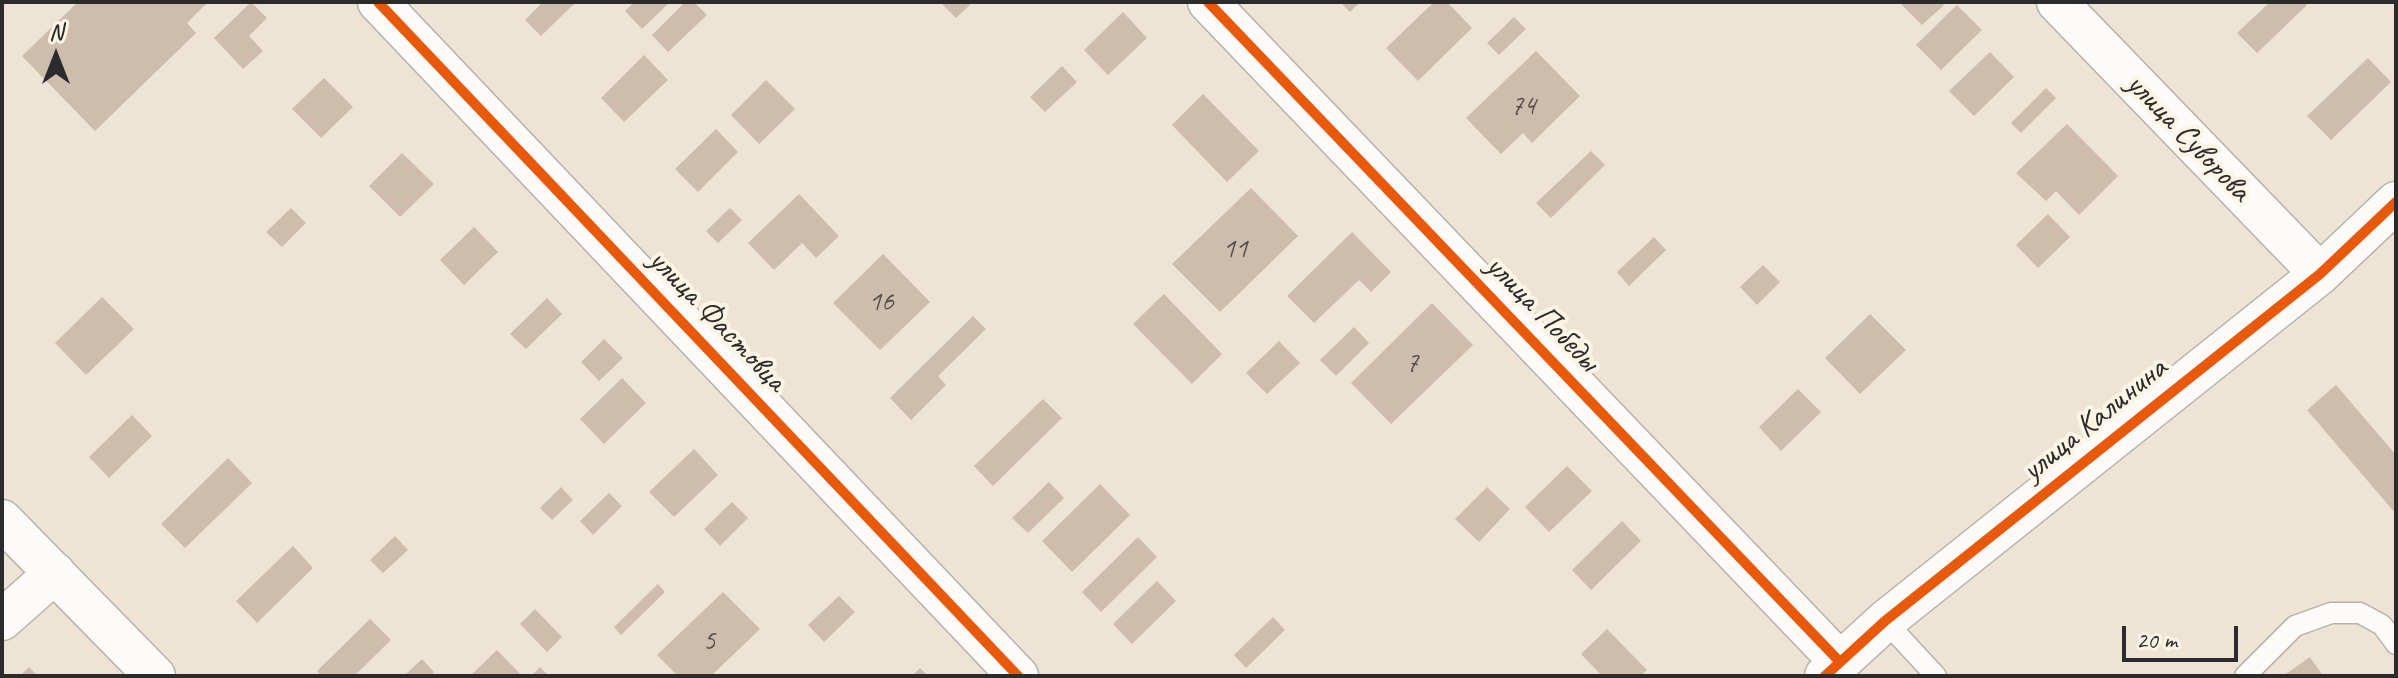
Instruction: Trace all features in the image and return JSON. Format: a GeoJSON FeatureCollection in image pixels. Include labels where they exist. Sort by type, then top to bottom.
{"type":"FeatureCollection","features":[{"type":"Feature","properties":{"kind":"street","name":"улица Фастовца"},"geometry":{"type":"LineString","coordinates":[[378,2],[1018,676]]}},
{"type":"Feature","properties":{"kind":"street","name":"улица Победы"},"geometry":{"type":"LineString","coordinates":[[1208,2],[1832,669]]}},
{"type":"Feature","properties":{"kind":"street","name":"улица Суворова"},"geometry":{"type":"LineString","coordinates":[[2057,2],[2320,274]]}},
{"type":"Feature","properties":{"kind":"street","name":"улица Калинина"},"geometry":{"type":"LineString","coordinates":[[1832,669],[1885,621],[2320,274],[2396,202]]}},
{"type":"Feature","properties":{"kind":"street"},"geometry":{"type":"LineString","coordinates":[[2,520],[155,676]]}},
{"type":"Feature","properties":{"kind":"street"},"geometry":{"type":"LineString","coordinates":[[2,620],[55,573]]}},
{"type":"Feature","properties":{"kind":"lane"},"geometry":{"type":"LineString","coordinates":[[2245,676],[2295,626],[2331,613],[2360,613],[2382,625],[2396,644]]}},
{"type":"Feature","properties":{"kind":"lane"},"geometry":{"type":"LineString","coordinates":[[1885,621],[1936,676]]}},
{"type":"Feature","properties":{"kind":"building"},"geometry":{"type":"Polygon","coordinates":[[[78,2],[208,2],[187,23],[196,33],[95,131],[22,56],[78,2]]]}},
{"type":"Feature","properties":{"kind":"building"},"geometry":{"type":"Polygon","coordinates":[[[251,2],[267,18],[249,36],[263,51],[243,69],[214,38],[251,2]]]}},
{"type":"Feature","properties":{"kind":"building"},"geometry":{"type":"Polygon","coordinates":[[[543,2],[576,2],[541,36],[525,20],[543,2]]]}},
{"type":"Feature","properties":{"kind":"building"},"geometry":{"type":"Polygon","coordinates":[[[634,2],[670,2],[642,29],[625,11],[634,2]]]}},
{"type":"Feature","properties":{"kind":"building"},"geometry":{"type":"Polygon","coordinates":[[[685,2],[694,2],[707,15],[668,52],[652,35],[685,2]]]}},
{"type":"Feature","properties":{"kind":"building"},"geometry":{"type":"Polygon","coordinates":[[[940,2],[973,2],[956,18],[940,2]]]}},
{"type":"Feature","properties":{"kind":"building"},"geometry":{"type":"Polygon","coordinates":[[[1340,2],[1360,2],[1350,12],[1340,2]]]}},
{"type":"Feature","properties":{"kind":"building"},"geometry":{"type":"Polygon","coordinates":[[[1434,2],[1447,2],[1472,28],[1418,81],[1386,48],[1434,2]]]}},
{"type":"Feature","properties":{"kind":"building"},"geometry":{"type":"Polygon","coordinates":[[[1899,2],[1941,2],[1944,5],[1922,25],[1899,2]]]}},
{"type":"Feature","properties":{"kind":"building"},"geometry":{"type":"Polygon","coordinates":[[[2270,2],[2304,2],[2307,5],[2257,53],[2237,33],[2270,2]]]}},
{"type":"Feature","properties":{"kind":"building"},"geometry":{"type":"Polygon","coordinates":[[[1957,5],[1982,30],[1941,70],[1916,45],[1957,5]]]}},
{"type":"Feature","properties":{"kind":"building"},"geometry":{"type":"Polygon","coordinates":[[[1123,12],[1147,38],[1108,75],[1084,50],[1123,12]]]}},
{"type":"Feature","properties":{"kind":"building"},"geometry":{"type":"Polygon","coordinates":[[[1514,17],[1526,29],[1499,55],[1487,43],[1514,17]]]}},
{"type":"Feature","properties":{"kind":"building"},"geometry":{"type":"Polygon","coordinates":[[[1536,51],[1580,96],[1532,143],[1523,133],[1501,154],[1466,118],[1536,51]]]}},
{"type":"Feature","properties":{"kind":"building"},"geometry":{"type":"Polygon","coordinates":[[[1990,52],[2014,77],[1974,116],[1949,91],[1990,52]]]}},
{"type":"Feature","properties":{"kind":"building"},"geometry":{"type":"Polygon","coordinates":[[[644,55],[668,80],[624,122],[601,98],[644,55]]]}},
{"type":"Feature","properties":{"kind":"building"},"geometry":{"type":"Polygon","coordinates":[[[2368,58],[2391,82],[2331,140],[2307,116],[2368,58]]]}},
{"type":"Feature","properties":{"kind":"building"},"geometry":{"type":"Polygon","coordinates":[[[1062,66],[1077,82],[1045,112],[1030,97],[1062,66]]]}},
{"type":"Feature","properties":{"kind":"building"},"geometry":{"type":"Polygon","coordinates":[[[324,78],[353,107],[321,138],[292,109],[324,78]]]}},
{"type":"Feature","properties":{"kind":"building"},"geometry":{"type":"Polygon","coordinates":[[[766,80],[795,109],[759,144],[731,115],[766,80]]]}},
{"type":"Feature","properties":{"kind":"building"},"geometry":{"type":"Polygon","coordinates":[[[2046,88],[2056,98],[2021,133],[2011,123],[2046,88]]]}},
{"type":"Feature","properties":{"kind":"building"},"geometry":{"type":"Polygon","coordinates":[[[1203,94],[1259,151],[1227,182],[1172,125],[1203,94]]]}},
{"type":"Feature","properties":{"kind":"building"},"geometry":{"type":"Polygon","coordinates":[[[2067,124],[2118,176],[2079,215],[2056,191],[2046,201],[2016,173],[2067,124]]]}},
{"type":"Feature","properties":{"kind":"building"},"geometry":{"type":"Polygon","coordinates":[[[716,129],[738,152],[698,192],[675,169],[716,129]]]}},
{"type":"Feature","properties":{"kind":"building"},"geometry":{"type":"Polygon","coordinates":[[[1591,151],[1605,165],[1551,218],[1536,203],[1591,151]]]}},
{"type":"Feature","properties":{"kind":"building"},"geometry":{"type":"Polygon","coordinates":[[[402,153],[434,184],[400,217],[369,186],[402,153]]]}},
{"type":"Feature","properties":{"kind":"building"},"geometry":{"type":"Polygon","coordinates":[[[1251,188],[1298,236],[1220,312],[1172,264],[1251,188]]]}},
{"type":"Feature","properties":{"kind":"building"},"geometry":{"type":"Polygon","coordinates":[[[799,194],[839,236],[816,258],[802,243],[774,270],[748,243],[799,194]]]}},
{"type":"Feature","properties":{"kind":"building"},"geometry":{"type":"Polygon","coordinates":[[[291,208],[306,223],[282,247],[266,232],[291,208]]]}},
{"type":"Feature","properties":{"kind":"building"},"geometry":{"type":"Polygon","coordinates":[[[730,208],[742,220],[718,243],[706,231],[730,208]]]}},
{"type":"Feature","properties":{"kind":"building"},"geometry":{"type":"Polygon","coordinates":[[[2048,214],[2070,237],[2038,268],[2016,245],[2048,214]]]}},
{"type":"Feature","properties":{"kind":"building"},"geometry":{"type":"Polygon","coordinates":[[[474,227],[498,252],[464,285],[440,260],[474,227]]]}},
{"type":"Feature","properties":{"kind":"building"},"geometry":{"type":"Polygon","coordinates":[[[1352,232],[1391,272],[1371,292],[1359,280],[1314,323],[1287,296],[1352,232]]]}},
{"type":"Feature","properties":{"kind":"building"},"geometry":{"type":"Polygon","coordinates":[[[1654,237],[1666,250],[1629,286],[1617,272],[1654,237]]]}},
{"type":"Feature","properties":{"kind":"building"},"geometry":{"type":"Polygon","coordinates":[[[883,254],[930,302],[880,350],[833,303],[883,254]]]}},
{"type":"Feature","properties":{"kind":"building"},"geometry":{"type":"Polygon","coordinates":[[[1763,265],[1780,282],[1757,305],[1740,287],[1763,265]]]}},
{"type":"Feature","properties":{"kind":"building"},"geometry":{"type":"Polygon","coordinates":[[[1164,294],[1222,354],[1192,384],[1133,324],[1164,294]]]}},
{"type":"Feature","properties":{"kind":"building"},"geometry":{"type":"Polygon","coordinates":[[[102,297],[134,329],[86,375],[55,343],[102,297]]]}},
{"type":"Feature","properties":{"kind":"building"},"geometry":{"type":"Polygon","coordinates":[[[547,298],[562,314],[526,349],[510,334],[547,298]]]}},
{"type":"Feature","properties":{"kind":"building"},"geometry":{"type":"Polygon","coordinates":[[[1432,303],[1473,345],[1391,424],[1351,383],[1432,303]]]}},
{"type":"Feature","properties":{"kind":"building"},"geometry":{"type":"Polygon","coordinates":[[[1870,314],[1906,350],[1860,394],[1825,358],[1870,314]]]}},
{"type":"Feature","properties":{"kind":"building"},"geometry":{"type":"Polygon","coordinates":[[[973,316],[986,329],[938,376],[946,385],[911,420],[890,398],[973,316]]]}},
{"type":"Feature","properties":{"kind":"building"},"geometry":{"type":"Polygon","coordinates":[[[1354,327],[1369,343],[1336,376],[1320,360],[1354,327]]]}},
{"type":"Feature","properties":{"kind":"building"},"geometry":{"type":"Polygon","coordinates":[[[604,339],[623,358],[599,381],[581,362],[604,339]]]}},
{"type":"Feature","properties":{"kind":"building"},"geometry":{"type":"Polygon","coordinates":[[[1279,341],[1300,363],[1267,394],[1246,373],[1279,341]]]}},
{"type":"Feature","properties":{"kind":"building"},"geometry":{"type":"Polygon","coordinates":[[[622,378],[646,403],[604,444],[580,419],[622,378]]]}},
{"type":"Feature","properties":{"kind":"building"},"geometry":{"type":"Polygon","coordinates":[[[2336,385],[2396,455],[2396,514],[2307,410],[2336,385]]]}},
{"type":"Feature","properties":{"kind":"building"},"geometry":{"type":"Polygon","coordinates":[[[1798,389],[1821,412],[1781,451],[1759,427],[1798,389]]]}},
{"type":"Feature","properties":{"kind":"building"},"geometry":{"type":"Polygon","coordinates":[[[1043,399],[1062,418],[993,486],[974,466],[1043,399]]]}},
{"type":"Feature","properties":{"kind":"building"},"geometry":{"type":"Polygon","coordinates":[[[132,415],[152,436],[109,478],[89,457],[132,415]]]}},
{"type":"Feature","properties":{"kind":"building"},"geometry":{"type":"Polygon","coordinates":[[[694,449],[718,475],[674,517],[649,492],[694,449]]]}},
{"type":"Feature","properties":{"kind":"building"},"geometry":{"type":"Polygon","coordinates":[[[228,458],[252,483],[185,548],[161,524],[228,458]]]}},
{"type":"Feature","properties":{"kind":"building"},"geometry":{"type":"Polygon","coordinates":[[[1567,466],[1592,491],[1549,532],[1525,507],[1567,466]]]}},
{"type":"Feature","properties":{"kind":"building"},"geometry":{"type":"Polygon","coordinates":[[[1049,482],[1064,498],[1028,533],[1012,518],[1049,482]]]}},
{"type":"Feature","properties":{"kind":"building"},"geometry":{"type":"Polygon","coordinates":[[[1100,484],[1130,515],[1072,572],[1042,541],[1100,484]]]}},
{"type":"Feature","properties":{"kind":"building"},"geometry":{"type":"Polygon","coordinates":[[[561,487],[573,500],[552,520],[540,508],[561,487]]]}},
{"type":"Feature","properties":{"kind":"building"},"geometry":{"type":"Polygon","coordinates":[[[1487,487],[1510,509],[1479,542],[1455,519],[1487,487]]]}},
{"type":"Feature","properties":{"kind":"building"},"geometry":{"type":"Polygon","coordinates":[[[609,493],[622,506],[593,535],[580,521],[609,493]]]}},
{"type":"Feature","properties":{"kind":"building"},"geometry":{"type":"Polygon","coordinates":[[[732,502],[748,518],[720,546],[704,529],[732,502]]]}},
{"type":"Feature","properties":{"kind":"building"},"geometry":{"type":"Polygon","coordinates":[[[1622,521],[1641,541],[1591,590],[1572,570],[1622,521]]]}},
{"type":"Feature","properties":{"kind":"building"},"geometry":{"type":"Polygon","coordinates":[[[395,536],[408,550],[383,573],[370,560],[395,536]]]}},
{"type":"Feature","properties":{"kind":"building"},"geometry":{"type":"Polygon","coordinates":[[[1138,537],[1157,557],[1101,612],[1082,592],[1138,537]]]}},
{"type":"Feature","properties":{"kind":"building"},"geometry":{"type":"Polygon","coordinates":[[[293,546],[313,568],[257,623],[236,601],[293,546]]]}},
{"type":"Feature","properties":{"kind":"building"},"geometry":{"type":"Polygon","coordinates":[[[1157,581],[1176,601],[1132,644],[1113,624],[1157,581]]]}},
{"type":"Feature","properties":{"kind":"building"},"geometry":{"type":"Polygon","coordinates":[[[658,584],[665,592],[621,635],[614,627],[658,584]]]}},
{"type":"Feature","properties":{"kind":"building"},"geometry":{"type":"Polygon","coordinates":[[[723,592],[760,629],[711,676],[678,676],[657,655],[723,592]]]}},
{"type":"Feature","properties":{"kind":"building"},"geometry":{"type":"Polygon","coordinates":[[[839,596],[855,612],[824,642],[808,625],[839,596]]]}},
{"type":"Feature","properties":{"kind":"building"},"geometry":{"type":"Polygon","coordinates":[[[535,609],[562,637],[547,652],[520,624],[535,609]]]}},
{"type":"Feature","properties":{"kind":"building"},"geometry":{"type":"Polygon","coordinates":[[[1273,617],[1285,630],[1246,668],[1234,655],[1273,617]]]}},
{"type":"Feature","properties":{"kind":"building"},"geometry":{"type":"Polygon","coordinates":[[[370,619],[391,640],[354,676],[322,676],[317,671],[370,619]]]}},
{"type":"Feature","properties":{"kind":"building"},"geometry":{"type":"Polygon","coordinates":[[[1607,629],[1647,670],[1640,676],[1602,676],[1581,654],[1607,629]]]}},
{"type":"Feature","properties":{"kind":"building"},"geometry":{"type":"Polygon","coordinates":[[[497,650],[522,676],[470,676],[497,650]]]}},
{"type":"Feature","properties":{"kind":"building"},"geometry":{"type":"Polygon","coordinates":[[[2310,657],[2323,676],[2283,676],[2310,657]]]}},
{"type":"Feature","properties":{"kind":"building"},"geometry":{"type":"Polygon","coordinates":[[[422,659],[434,672],[430,676],[404,676],[422,659]]]}},
{"type":"Feature","properties":{"kind":"building"},"geometry":{"type":"Polygon","coordinates":[[[29,667],[38,676],[20,676],[29,667]]]}},
{"type":"Feature","properties":{"kind":"building"},"geometry":{"type":"Polygon","coordinates":[[[540,667],[549,676],[531,676],[540,667]]]}},
{"type":"Feature","properties":{"kind":"building"},"geometry":{"type":"Polygon","coordinates":[[[920,668],[928,676],[912,676],[920,668]]]}},
{"type":"Feature","properties":{"kind":"cycle path"},"geometry":{"type":"LineString","coordinates":[[378,2],[1018,676]]}},
{"type":"Feature","properties":{"kind":"cycle path"},"geometry":{"type":"LineString","coordinates":[[1208,2],[1839,661]]}},
{"type":"Feature","properties":{"kind":"cycle path"},"geometry":{"type":"LineString","coordinates":[[1825,676],[1885,621],[2320,274],[2396,202]]}}]}
